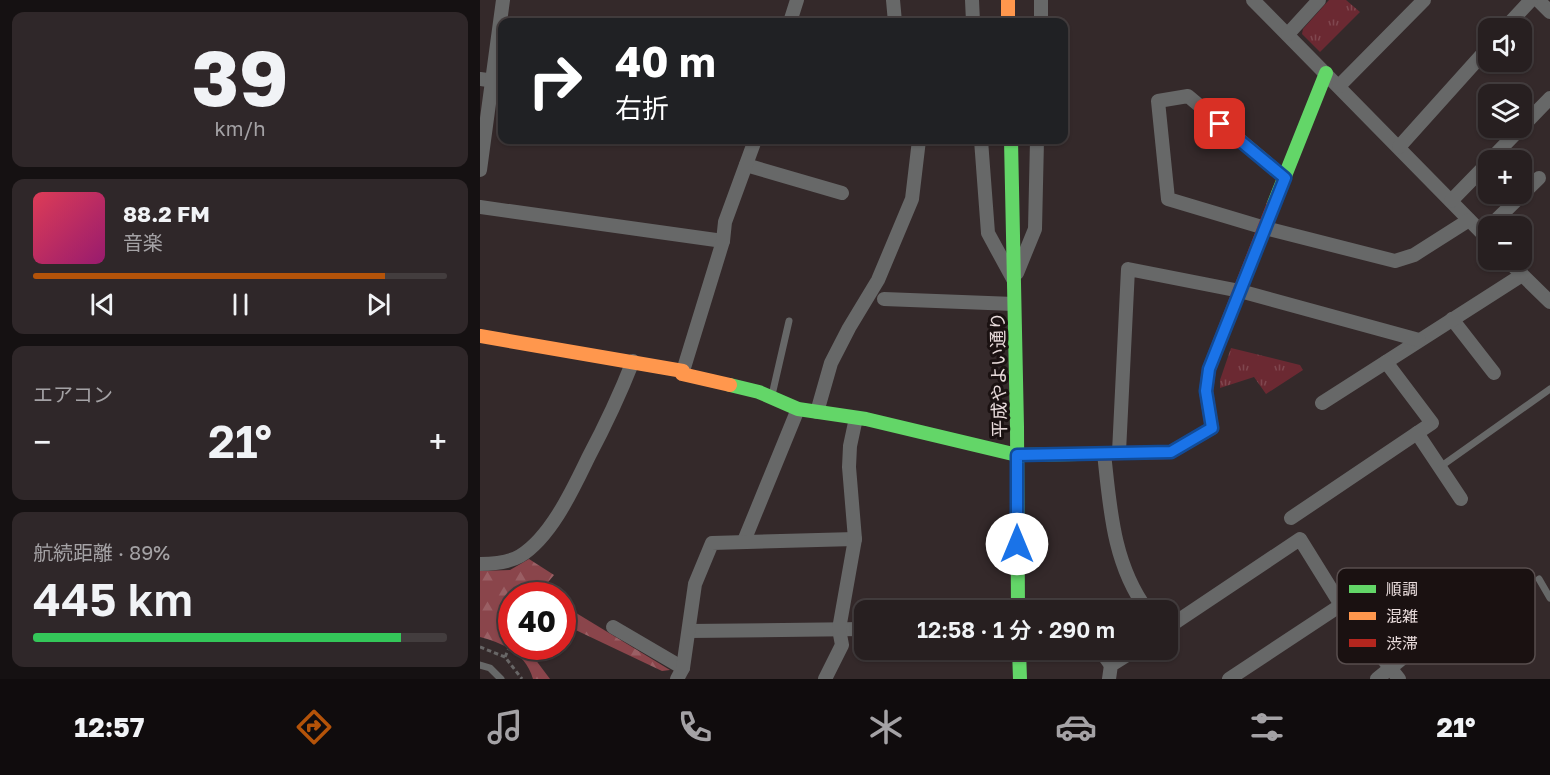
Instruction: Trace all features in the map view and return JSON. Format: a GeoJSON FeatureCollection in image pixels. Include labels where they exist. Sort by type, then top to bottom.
{"type":"FeatureCollection","features":[{"type":"Feature","properties":{"kind":"street"},"geometry":{"type":"LineString","coordinates":[[500,18],[503,0]]}},
{"type":"Feature","properties":{"kind":"street"},"geometry":{"type":"LineString","coordinates":[[791,18],[798,0]]}},
{"type":"Feature","properties":{"kind":"street"},"geometry":{"type":"LineString","coordinates":[[893,0],[895,18]]}},
{"type":"Feature","properties":{"kind":"street"},"geometry":{"type":"LineString","coordinates":[[972,0],[974,18]]}},
{"type":"Feature","properties":{"kind":"street"},"geometry":{"type":"LineString","coordinates":[[1008,0],[1008,18]]}},
{"type":"Feature","properties":{"kind":"street"},"geometry":{"type":"LineString","coordinates":[[1041,0],[1041,18]]}},
{"type":"Feature","properties":{"kind":"street"},"geometry":{"type":"LineString","coordinates":[[1253,0],[1469,220],[1478,226]]}},
{"type":"Feature","properties":{"kind":"street"},"geometry":{"type":"LineString","coordinates":[[1288,34],[1319,0]]}},
{"type":"Feature","properties":{"kind":"street"},"geometry":{"type":"LineString","coordinates":[[1339,86],[1424,0]]}},
{"type":"Feature","properties":{"kind":"street"},"geometry":{"type":"LineString","coordinates":[[1514,18],[1531,0]]}},
{"type":"Feature","properties":{"kind":"street"},"geometry":{"type":"LineString","coordinates":[[1538,0],[1550,12]]}},
{"type":"Feature","properties":{"kind":"street"},"geometry":{"type":"LineString","coordinates":[[480,170],[498,33]]}},
{"type":"Feature","properties":{"kind":"street"},"geometry":{"type":"LineString","coordinates":[[1399,147],[1478,59]]}},
{"type":"Feature","properties":{"kind":"street"},"geometry":{"type":"LineString","coordinates":[[754,144],[724,222],[723,241],[682,374],[759,392],[798,409],[856,418],[1017,455],[1171,452],[1212,428],[1206,391],[1209,369],[1326,73]]}},
{"type":"Feature","properties":{"kind":"street"},"geometry":{"type":"LineString","coordinates":[[1285,178],[1188,96],[1158,101],[1168,200],[1265,228],[1395,261],[1414,255],[1469,220]]}},
{"type":"Feature","properties":{"kind":"street"},"geometry":{"type":"LineString","coordinates":[[1500,150],[1550,98]]}},
{"type":"Feature","properties":{"kind":"street"},"geometry":{"type":"LineString","coordinates":[[818,412],[831,363],[878,280],[912,199],[919,144]]}},
{"type":"Feature","properties":{"kind":"street"},"geometry":{"type":"LineString","coordinates":[[981,144],[988,233],[1014,281]]}},
{"type":"Feature","properties":{"kind":"street","name":"平成やよい通り"},"geometry":{"type":"LineString","coordinates":[[1011,144],[1018,600]]}},
{"type":"Feature","properties":{"kind":"street"},"geometry":{"type":"LineString","coordinates":[[1014,281],[1035,229],[1037,144]]}},
{"type":"Feature","properties":{"kind":"street"},"geometry":{"type":"LineString","coordinates":[[746,165],[842,193]]}},
{"type":"Feature","properties":{"kind":"street"},"geometry":{"type":"LineString","coordinates":[[1451,201],[1478,173]]}},
{"type":"Feature","properties":{"kind":"street"},"geometry":{"type":"LineString","coordinates":[[1502,216],[1539,178]]}},
{"type":"Feature","properties":{"kind":"street"},"geometry":{"type":"LineString","coordinates":[[480,207],[723,241]]}},
{"type":"Feature","properties":{"kind":"street"},"geometry":{"type":"LineString","coordinates":[[1119,452],[1128,269],[1240,291],[1419,340]]}},
{"type":"Feature","properties":{"kind":"street"},"geometry":{"type":"LineString","coordinates":[[1516,270],[1550,302]]}},
{"type":"Feature","properties":{"kind":"street"},"geometry":{"type":"LineString","coordinates":[[1322,403],[1522,276]]}},
{"type":"Feature","properties":{"kind":"street"},"geometry":{"type":"LineString","coordinates":[[884,299],[1014,304]]}},
{"type":"Feature","properties":{"kind":"street"},"geometry":{"type":"LineString","coordinates":[[1452,319],[1494,373]]}},
{"type":"Feature","properties":{"kind":"street"},"geometry":{"type":"LineString","coordinates":[[480,336],[683,370]]}},
{"type":"Feature","properties":{"kind":"street"},"geometry":{"type":"LineString","coordinates":[[480,564],[509,561],[522,555],[562,510],[620,397],[633,361]]}},
{"type":"Feature","properties":{"kind":"street"},"geometry":{"type":"LineString","coordinates":[[1291,518],[1432,423],[1386,362]]}},
{"type":"Feature","properties":{"kind":"street"},"geometry":{"type":"LineString","coordinates":[[744,541],[798,409]]}},
{"type":"Feature","properties":{"kind":"street"},"geometry":{"type":"LineString","coordinates":[[825,679],[842,645],[838,629],[855,539],[849,466],[850,446],[856,418]]}},
{"type":"Feature","properties":{"kind":"street"},"geometry":{"type":"LineString","coordinates":[[1417,432],[1461,499]]}},
{"type":"Feature","properties":{"kind":"street"},"geometry":{"type":"LineString","coordinates":[[1104,453],[1113,532],[1125,574],[1139,600]]}},
{"type":"Feature","properties":{"kind":"street"},"geometry":{"type":"LineString","coordinates":[[1178,621],[1300,538],[1337,598]]}},
{"type":"Feature","properties":{"kind":"street"},"geometry":{"type":"LineString","coordinates":[[612,627],[680,673],[689,631],[695,584],[712,543],[855,539]]}},
{"type":"Feature","properties":{"kind":"street"},"geometry":{"type":"LineString","coordinates":[[1229,679],[1337,608]]}},
{"type":"Feature","properties":{"kind":"street"},"geometry":{"type":"LineString","coordinates":[[689,631],[854,629]]}},
{"type":"Feature","properties":{"kind":"street"},"geometry":{"type":"LineString","coordinates":[[1019,660],[1020,679]]}},
{"type":"Feature","properties":{"kind":"street"},"geometry":{"type":"LineString","coordinates":[[1110,672],[1124,660]]}},
{"type":"Feature","properties":{"kind":"street"},"geometry":{"type":"LineString","coordinates":[[1377,679],[1394,674]]}},
{"type":"Feature","properties":{"kind":"lane"},"geometry":{"type":"LineString","coordinates":[[772,398],[789,321]]}},
{"type":"Feature","properties":{"kind":"lane"},"geometry":{"type":"LineString","coordinates":[[1440,467],[1550,389]]}},
{"type":"Feature","properties":{"kind":"lane"},"geometry":{"type":"LineString","coordinates":[[1539,579],[1550,598]]}},
{"type":"Feature","properties":{"kind":"lane"},"geometry":{"type":"LineString","coordinates":[[480,665],[490,668],[501,679]]}},
{"type":"Feature","properties":{"kind":"path"},"geometry":{"type":"LineString","coordinates":[[480,647],[498,654]]}},
{"type":"Feature","properties":{"kind":"path"},"geometry":{"type":"LineString","coordinates":[[507,660],[522,679]]}},
{"type":"Feature","properties":{"kind":"green space"},"geometry":{"type":"Polygon","coordinates":[[[1329,0],[1346,0],[1360,12],[1320,52],[1302,34],[1303,29],[1329,0]]]}},
{"type":"Feature","properties":{"kind":"green space"},"geometry":{"type":"Polygon","coordinates":[[[1231,348],[1300,365],[1303,370],[1266,394],[1254,377],[1220,388],[1220,380],[1231,348]]]}},
{"type":"Feature","properties":{"kind":"green space"},"geometry":{"type":"Polygon","coordinates":[[[529,559],[554,575],[548,582],[498,582],[498,643],[480,637],[480,571],[510,570],[529,559]]]}},
{"type":"Feature","properties":{"kind":"green space"},"geometry":{"type":"Polygon","coordinates":[[[576,613],[670,670],[662,671],[576,630],[576,613]]]}},
{"type":"Feature","properties":{"kind":"green space"},"geometry":{"type":"Polygon","coordinates":[[[522,660],[536,660],[550,679],[533,679],[522,660]]]}},
{"type":"Feature","properties":{"kind":"traffic: fast"},"geometry":{"type":"LineString","coordinates":[[1273,206],[1326,73]]}},
{"type":"Feature","properties":{"kind":"traffic: fast"},"geometry":{"type":"LineString","coordinates":[[1011,144],[1018,600]]}},
{"type":"Feature","properties":{"kind":"traffic: fast"},"geometry":{"type":"LineString","coordinates":[[730,385],[759,392],[798,409],[866,419],[1017,455],[1078,454]]}},
{"type":"Feature","properties":{"kind":"traffic: fast"},"geometry":{"type":"LineString","coordinates":[[1019,660],[1020,679]]}},
{"type":"Feature","properties":{"kind":"traffic: slow"},"geometry":{"type":"LineString","coordinates":[[1008,0],[1008,18]]}},
{"type":"Feature","properties":{"kind":"traffic: slow"},"geometry":{"type":"LineString","coordinates":[[480,336],[683,371],[682,374],[730,385]]}},
{"type":"Feature","properties":{"kind":"traffic: jam"},"geometry":{"type":"LineString","coordinates":[[1078,454],[1171,452],[1212,428],[1206,391],[1209,369],[1273,206]]}},
{"type":"Feature","properties":{"kind":"route"},"geometry":{"type":"LineString","coordinates":[[1017,544],[1017,455],[1171,452],[1212,428],[1206,391],[1209,369],[1285,178],[1220,124]]}}]}
